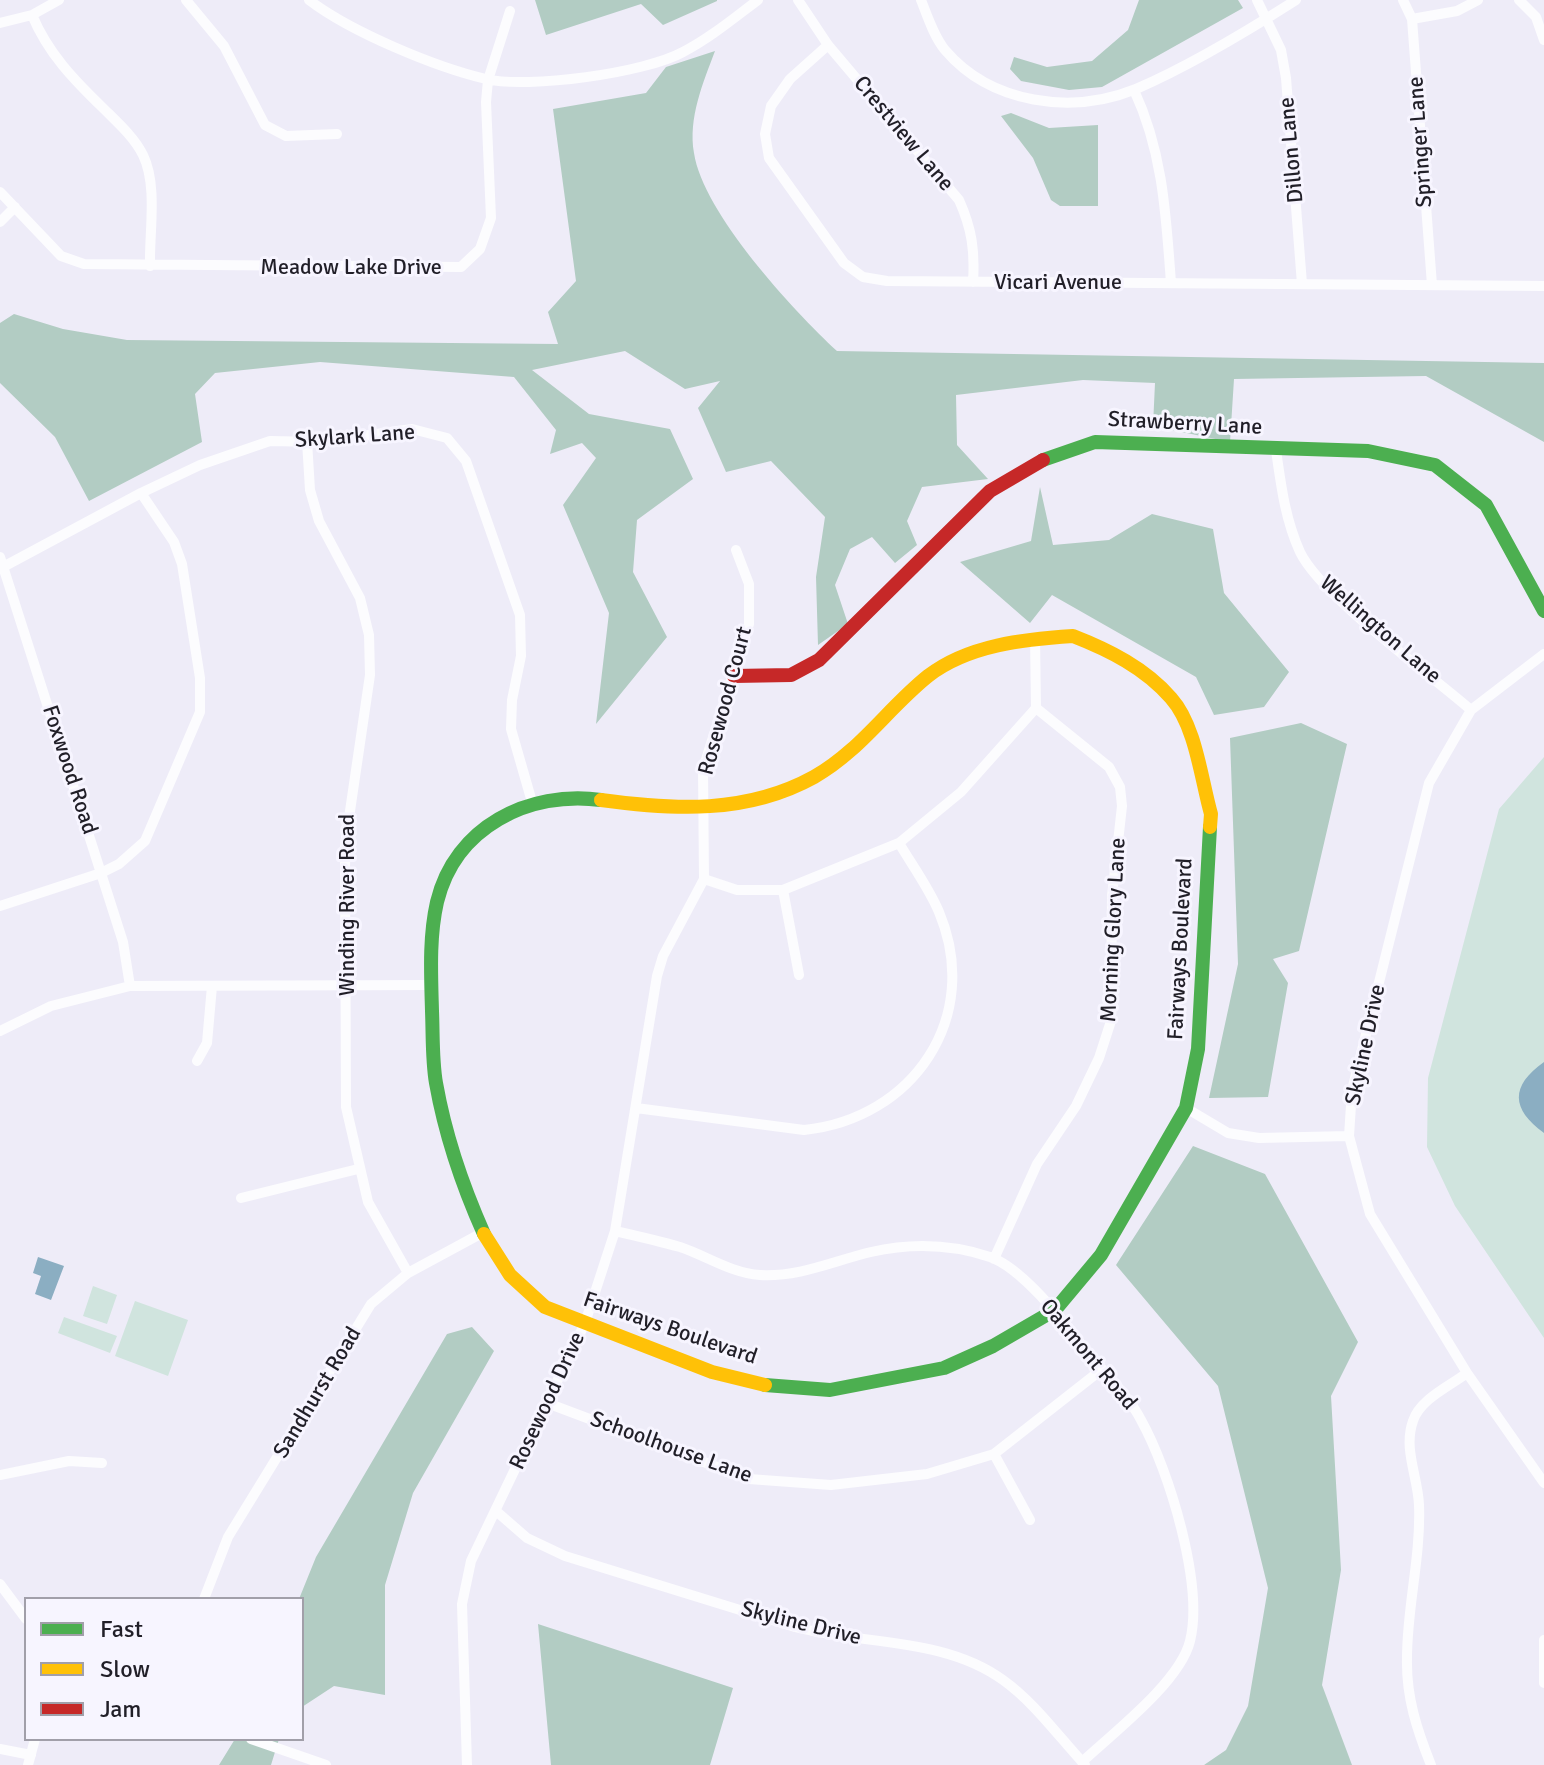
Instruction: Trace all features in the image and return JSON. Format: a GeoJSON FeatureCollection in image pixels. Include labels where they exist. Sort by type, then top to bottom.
{"type":"FeatureCollection","features":[{"type":"Feature","properties":{"kind":"street"},"geometry":{"type":"LineString","coordinates":[[0,23],[32,15],[59,0]]}},
{"type":"Feature","properties":{"kind":"street"},"geometry":{"type":"LineString","coordinates":[[186,0],[224,46],[265,125],[286,136],[337,134]]}},
{"type":"Feature","properties":{"kind":"street"},"geometry":{"type":"LineString","coordinates":[[309,0],[325,12],[391,45],[488,80],[614,75],[681,54],[758,0]]}},
{"type":"Feature","properties":{"kind":"street","name":"Crestview Lane"},"geometry":{"type":"LineString","coordinates":[[798,0],[828,45],[959,200],[970,225],[975,250],[973,282]]}},
{"type":"Feature","properties":{"kind":"street"},"geometry":{"type":"LineString","coordinates":[[921,0],[943,48],[980,80],[1017,97],[1065,104],[1134,90],[1267,19],[1296,0]]}},
{"type":"Feature","properties":{"kind":"street","name":"Dillon Lane"},"geometry":{"type":"LineString","coordinates":[[1257,0],[1281,50],[1286,78],[1302,284]]}},
{"type":"Feature","properties":{"kind":"street","name":"Springer Lane"},"geometry":{"type":"LineString","coordinates":[[1403,0],[1412,19],[1432,285]]}},
{"type":"Feature","properties":{"kind":"street"},"geometry":{"type":"LineString","coordinates":[[1412,19],[1457,11],[1478,0]]}},
{"type":"Feature","properties":{"kind":"street"},"geometry":{"type":"LineString","coordinates":[[1519,0],[1536,17],[1544,40]]}},
{"type":"Feature","properties":{"kind":"street","name":"Meadow Lake Drive"},"geometry":{"type":"LineString","coordinates":[[0,192],[61,256],[84,264],[461,267],[480,249],[491,218],[488,80],[510,11]]}},
{"type":"Feature","properties":{"kind":"street"},"geometry":{"type":"LineString","coordinates":[[32,15],[45,44],[68,74],[127,132],[143,156],[149,180],[150,266]]}},
{"type":"Feature","properties":{"kind":"street","name":"Vicari Avenue"},"geometry":{"type":"LineString","coordinates":[[828,45],[790,79],[771,106],[765,134],[769,158],[844,263],[863,277],[887,281],[1544,286]]}},
{"type":"Feature","properties":{"kind":"street"},"geometry":{"type":"LineString","coordinates":[[1134,90],[1150,124],[1158,155],[1171,283]]}},
{"type":"Feature","properties":{"kind":"street"},"geometry":{"type":"LineString","coordinates":[[0,222],[15,207]]}},
{"type":"Feature","properties":{"kind":"street","name":"Skylark Lane"},"geometry":{"type":"LineString","coordinates":[[2,562],[200,465],[270,441],[307,441],[412,429],[447,438],[466,461],[520,615],[521,656],[512,700],[511,729],[532,802]]}},
{"type":"Feature","properties":{"kind":"street","name":"Winding River Road"},"geometry":{"type":"LineString","coordinates":[[307,441],[310,490],[319,521],[360,598],[369,635],[370,675],[345,845],[348,984],[346,1107],[358,1169],[379,1227],[408,1273]]}},
{"type":"Feature","properties":{"kind":"street","name":"Strawberry Lane"},"geometry":{"type":"LineString","coordinates":[[734,676],[791,675],[819,660],[990,491],[1018,470],[1060,450],[1095,442],[1368,451],[1435,465],[1458,479],[1486,505],[1544,611]]}},
{"type":"Feature","properties":{"kind":"street","name":"Wellington Lane"},"geometry":{"type":"LineString","coordinates":[[1276,450],[1289,524],[1301,555],[1321,582],[1471,710]]}},
{"type":"Feature","properties":{"kind":"street"},"geometry":{"type":"LineString","coordinates":[[0,906],[101,873],[119,864],[145,841],[200,712],[200,678],[182,564],[174,542],[141,493]]}},
{"type":"Feature","properties":{"kind":"street","name":"Rosewood Court"},"geometry":{"type":"LineString","coordinates":[[703,806],[703,769],[749,624],[749,584],[736,550]]}},
{"type":"Feature","properties":{"kind":"street","name":"Foxwood Road"},"geometry":{"type":"LineString","coordinates":[[2,562],[123,942],[130,986]]}},
{"type":"Feature","properties":{"kind":"street","name":"Fairways Boulevard"},"geometry":{"type":"LineString","coordinates":[[1073,636],[1115,652],[1172,699],[1203,779],[1211,814],[1198,1049],[1186,1108],[1101,1255],[1055,1310],[993,1346],[944,1368],[830,1390],[779,1388],[712,1372],[585,1323],[528,1296],[514,1282],[482,1233],[439,1103],[434,1073],[432,985],[434,912],[454,863],[484,828],[532,802],[583,797],[652,807],[703,806],[735,803],[783,791],[828,770],[865,740],[933,673],[1003,643],[1073,636]]}},
{"type":"Feature","properties":{"kind":"street"},"geometry":{"type":"LineString","coordinates":[[704,879],[737,890],[783,890],[899,843],[961,792],[1036,708],[1035,638]]}},
{"type":"Feature","properties":{"kind":"street","name":"Skyline Drive"},"geometry":{"type":"LineString","coordinates":[[1544,654],[1471,710],[1429,783],[1352,1090],[1349,1136],[1370,1214],[1467,1373],[1544,1483]]}},
{"type":"Feature","properties":{"kind":"street","name":"Morning Glory Lane"},"geometry":{"type":"LineString","coordinates":[[994,1259],[1037,1164],[1076,1106],[1099,1058],[1111,1021],[1112,896],[1122,806],[1120,787],[1109,767],[1036,708]]}},
{"type":"Feature","properties":{"kind":"street","name":"Rosewood Drive"},"geometry":{"type":"LineString","coordinates":[[467,1765],[462,1604],[471,1561],[585,1323],[615,1231],[657,976],[663,956],[704,879],[703,806]]}},
{"type":"Feature","properties":{"kind":"street"},"geometry":{"type":"LineString","coordinates":[[636,1108],[804,1130],[832,1128],[906,1087],[936,1047],[949,1016],[953,976],[939,912],[899,843]]}},
{"type":"Feature","properties":{"kind":"street"},"geometry":{"type":"LineString","coordinates":[[783,890],[799,975]]}},
{"type":"Feature","properties":{"kind":"street"},"geometry":{"type":"LineString","coordinates":[[0,1031],[51,1006],[130,986],[432,985]]}},
{"type":"Feature","properties":{"kind":"street"},"geometry":{"type":"LineString","coordinates":[[197,1061],[207,1043],[212,986]]}},
{"type":"Feature","properties":{"kind":"street"},"geometry":{"type":"LineString","coordinates":[[1186,1108],[1228,1133],[1259,1138],[1349,1136]]}},
{"type":"Feature","properties":{"kind":"street"},"geometry":{"type":"LineString","coordinates":[[241,1198],[358,1169]]}},
{"type":"Feature","properties":{"kind":"street","name":"Oakmont Road"},"geometry":{"type":"LineString","coordinates":[[615,1231],[682,1248],[728,1268],[756,1275],[795,1275],[871,1252],[924,1244],[994,1259],[1055,1310],[1140,1417],[1170,1490],[1187,1556],[1194,1617],[1190,1644],[1176,1670],[1084,1764]]}},
{"type":"Feature","properties":{"kind":"street","name":"Sandhurst Road"},"geometry":{"type":"LineString","coordinates":[[205,1597],[228,1537],[371,1304],[408,1273],[482,1233]]}},
{"type":"Feature","properties":{"kind":"street","name":"Schoolhouse Lane"},"geometry":{"type":"LineString","coordinates":[[547,1403],[749,1479],[831,1485],[879,1482],[927,1474],[994,1454],[1101,1370]]}},
{"type":"Feature","properties":{"kind":"street"},"geometry":{"type":"LineString","coordinates":[[1431,1765],[1414,1724],[1408,1684],[1407,1656],[1419,1544],[1419,1501],[1409,1447],[1413,1420],[1422,1405],[1467,1373]]}},
{"type":"Feature","properties":{"kind":"street"},"geometry":{"type":"LineString","coordinates":[[994,1454],[1030,1520]]}},
{"type":"Feature","properties":{"kind":"street"},"geometry":{"type":"LineString","coordinates":[[0,1475],[69,1461],[102,1463]]}},
{"type":"Feature","properties":{"kind":"street","name":"Skyline Drive"},"geometry":{"type":"LineString","coordinates":[[496,1511],[527,1538],[565,1556],[833,1637],[948,1653],[1004,1680],[1084,1764]]}},
{"type":"Feature","properties":{"kind":"street"},"geometry":{"type":"LineString","coordinates":[[0,1584],[24,1616]]}},
{"type":"Feature","properties":{"kind":"street"},"geometry":{"type":"LineString","coordinates":[[1544,1640],[1544,1683]]}},
{"type":"Feature","properties":{"kind":"street"},"geometry":{"type":"LineString","coordinates":[[257,1741],[326,1765]]}},
{"type":"Feature","properties":{"kind":"street"},"geometry":{"type":"LineString","coordinates":[[0,1749],[30,1760]]}},
{"type":"Feature","properties":{"kind":"shaded area"},"geometry":{"type":"Polygon","coordinates":[[[1544,757],[1544,1338],[1455,1206],[1427,1147],[1428,1078],[1499,809],[1544,757]]]}},
{"type":"Feature","properties":{"kind":"shaded area"},"geometry":{"type":"Polygon","coordinates":[[[93,1286],[117,1295],[107,1324],[83,1316],[93,1286]]]}},
{"type":"Feature","properties":{"kind":"shaded area"},"geometry":{"type":"Polygon","coordinates":[[[135,1301],[188,1320],[168,1376],[115,1356],[135,1301]]]}},
{"type":"Feature","properties":{"kind":"shaded area"},"geometry":{"type":"Polygon","coordinates":[[[64,1317],[117,1336],[110,1353],[58,1333],[64,1317]]]}},
{"type":"Feature","properties":{"kind":"green space"},"geometry":{"type":"Polygon","coordinates":[[[535,0],[717,1],[663,25],[641,4],[546,35],[535,0]]]}},
{"type":"Feature","properties":{"kind":"green space"},"geometry":{"type":"Polygon","coordinates":[[[1139,0],[1238,0],[1243,8],[1102,87],[1069,90],[1021,81],[1010,69],[1014,57],[1047,67],[1092,61],[1128,30],[1139,0]]]}},
{"type":"Feature","properties":{"kind":"green space"},"geometry":{"type":"Polygon","coordinates":[[[715,51],[698,101],[693,127],[694,153],[701,177],[714,203],[752,259],[837,351],[1544,363],[1544,442],[1426,376],[1234,379],[1230,442],[1153,426],[1155,383],[1083,380],[956,395],[957,445],[988,479],[922,487],[907,521],[917,545],[895,563],[872,537],[850,549],[835,585],[848,624],[818,645],[816,577],[825,517],[771,461],[726,472],[698,408],[720,381],[685,389],[625,351],[532,370],[589,414],[670,429],[693,479],[637,520],[633,572],[667,637],[596,724],[609,613],[563,505],[596,458],[582,443],[550,454],[556,430],[514,377],[320,362],[215,373],[195,394],[202,442],[89,501],[55,437],[0,383],[0,323],[14,314],[63,329],[127,340],[558,344],[548,312],[576,281],[553,109],[646,93],[666,67],[715,51]]]}},
{"type":"Feature","properties":{"kind":"green space"},"geometry":{"type":"Polygon","coordinates":[[[1011,113],[1049,128],[1098,125],[1098,206],[1060,206],[1051,200],[1033,158],[1001,116],[1011,113]]]}},
{"type":"Feature","properties":{"kind":"green space"},"geometry":{"type":"Polygon","coordinates":[[[1040,487],[1053,545],[1109,540],[1152,514],[1213,529],[1224,593],[1289,672],[1264,707],[1214,715],[1196,677],[1052,595],[1030,623],[960,562],[1031,541],[1040,487]]]}},
{"type":"Feature","properties":{"kind":"green space"},"geometry":{"type":"Polygon","coordinates":[[[1301,723],[1347,744],[1299,951],[1273,959],[1288,983],[1268,1097],[1209,1098],[1238,964],[1230,738],[1301,723]]]}},
{"type":"Feature","properties":{"kind":"green space"},"geometry":{"type":"Polygon","coordinates":[[[1193,1146],[1265,1174],[1358,1342],[1331,1396],[1341,1570],[1322,1685],[1352,1765],[1204,1765],[1226,1750],[1248,1706],[1268,1588],[1218,1386],[1116,1265],[1193,1146]]]}},
{"type":"Feature","properties":{"kind":"green space"},"geometry":{"type":"Polygon","coordinates":[[[472,1327],[494,1351],[413,1493],[385,1585],[385,1695],[334,1686],[304,1706],[304,1597],[300,1597],[316,1557],[447,1334],[472,1327]]]}},
{"type":"Feature","properties":{"kind":"green space"},"geometry":{"type":"Polygon","coordinates":[[[538,1624],[733,1688],[710,1765],[551,1765],[538,1624]]]}},
{"type":"Feature","properties":{"kind":"green space"},"geometry":{"type":"Polygon","coordinates":[[[234,1741],[278,1741],[271,1765],[219,1765],[234,1741]]]}},
{"type":"Feature","properties":{"kind":"water"},"geometry":{"type":"Polygon","coordinates":[[[1544,1062],[1544,1133],[1525,1115],[1519,1098],[1525,1080],[1544,1062]]]}},
{"type":"Feature","properties":{"kind":"water"},"geometry":{"type":"Polygon","coordinates":[[[38,1257],[64,1266],[51,1300],[35,1294],[41,1276],[33,1273],[38,1257]]]}},
{"type":"Feature","properties":{"kind":"traffic: fast"},"geometry":{"type":"LineString","coordinates":[[1043,460],[1095,442],[1368,451],[1435,465],[1486,505],[1544,611]]}},
{"type":"Feature","properties":{"kind":"traffic: fast"},"geometry":{"type":"LineString","coordinates":[[484,1234],[444,1122],[435,1074],[431,956],[437,902],[446,876],[460,853],[478,834],[499,819],[548,801],[574,798],[601,800]]}},
{"type":"Feature","properties":{"kind":"traffic: fast"},"geometry":{"type":"LineString","coordinates":[[765,1385],[830,1390],[944,1368],[993,1346],[1055,1310],[1101,1255],[1186,1108],[1198,1049],[1210,827]]}},
{"type":"Feature","properties":{"kind":"traffic: slow"},"geometry":{"type":"LineString","coordinates":[[1073,636],[1138,669],[1171,698],[1186,723],[1197,753],[1211,814],[1210,827]]}},
{"type":"Feature","properties":{"kind":"traffic: slow"},"geometry":{"type":"LineString","coordinates":[[601,800],[656,806],[710,806],[763,798],[789,789],[814,777],[846,755],[914,688],[944,666],[961,657],[998,646],[1073,636]]}},
{"type":"Feature","properties":{"kind":"traffic: slow"},"geometry":{"type":"LineString","coordinates":[[484,1234],[510,1275],[545,1307],[712,1372],[765,1385]]}},
{"type":"Feature","properties":{"kind":"traffic: jam"},"geometry":{"type":"LineString","coordinates":[[734,676],[791,675],[819,660],[990,491],[1043,460]]}}]}
